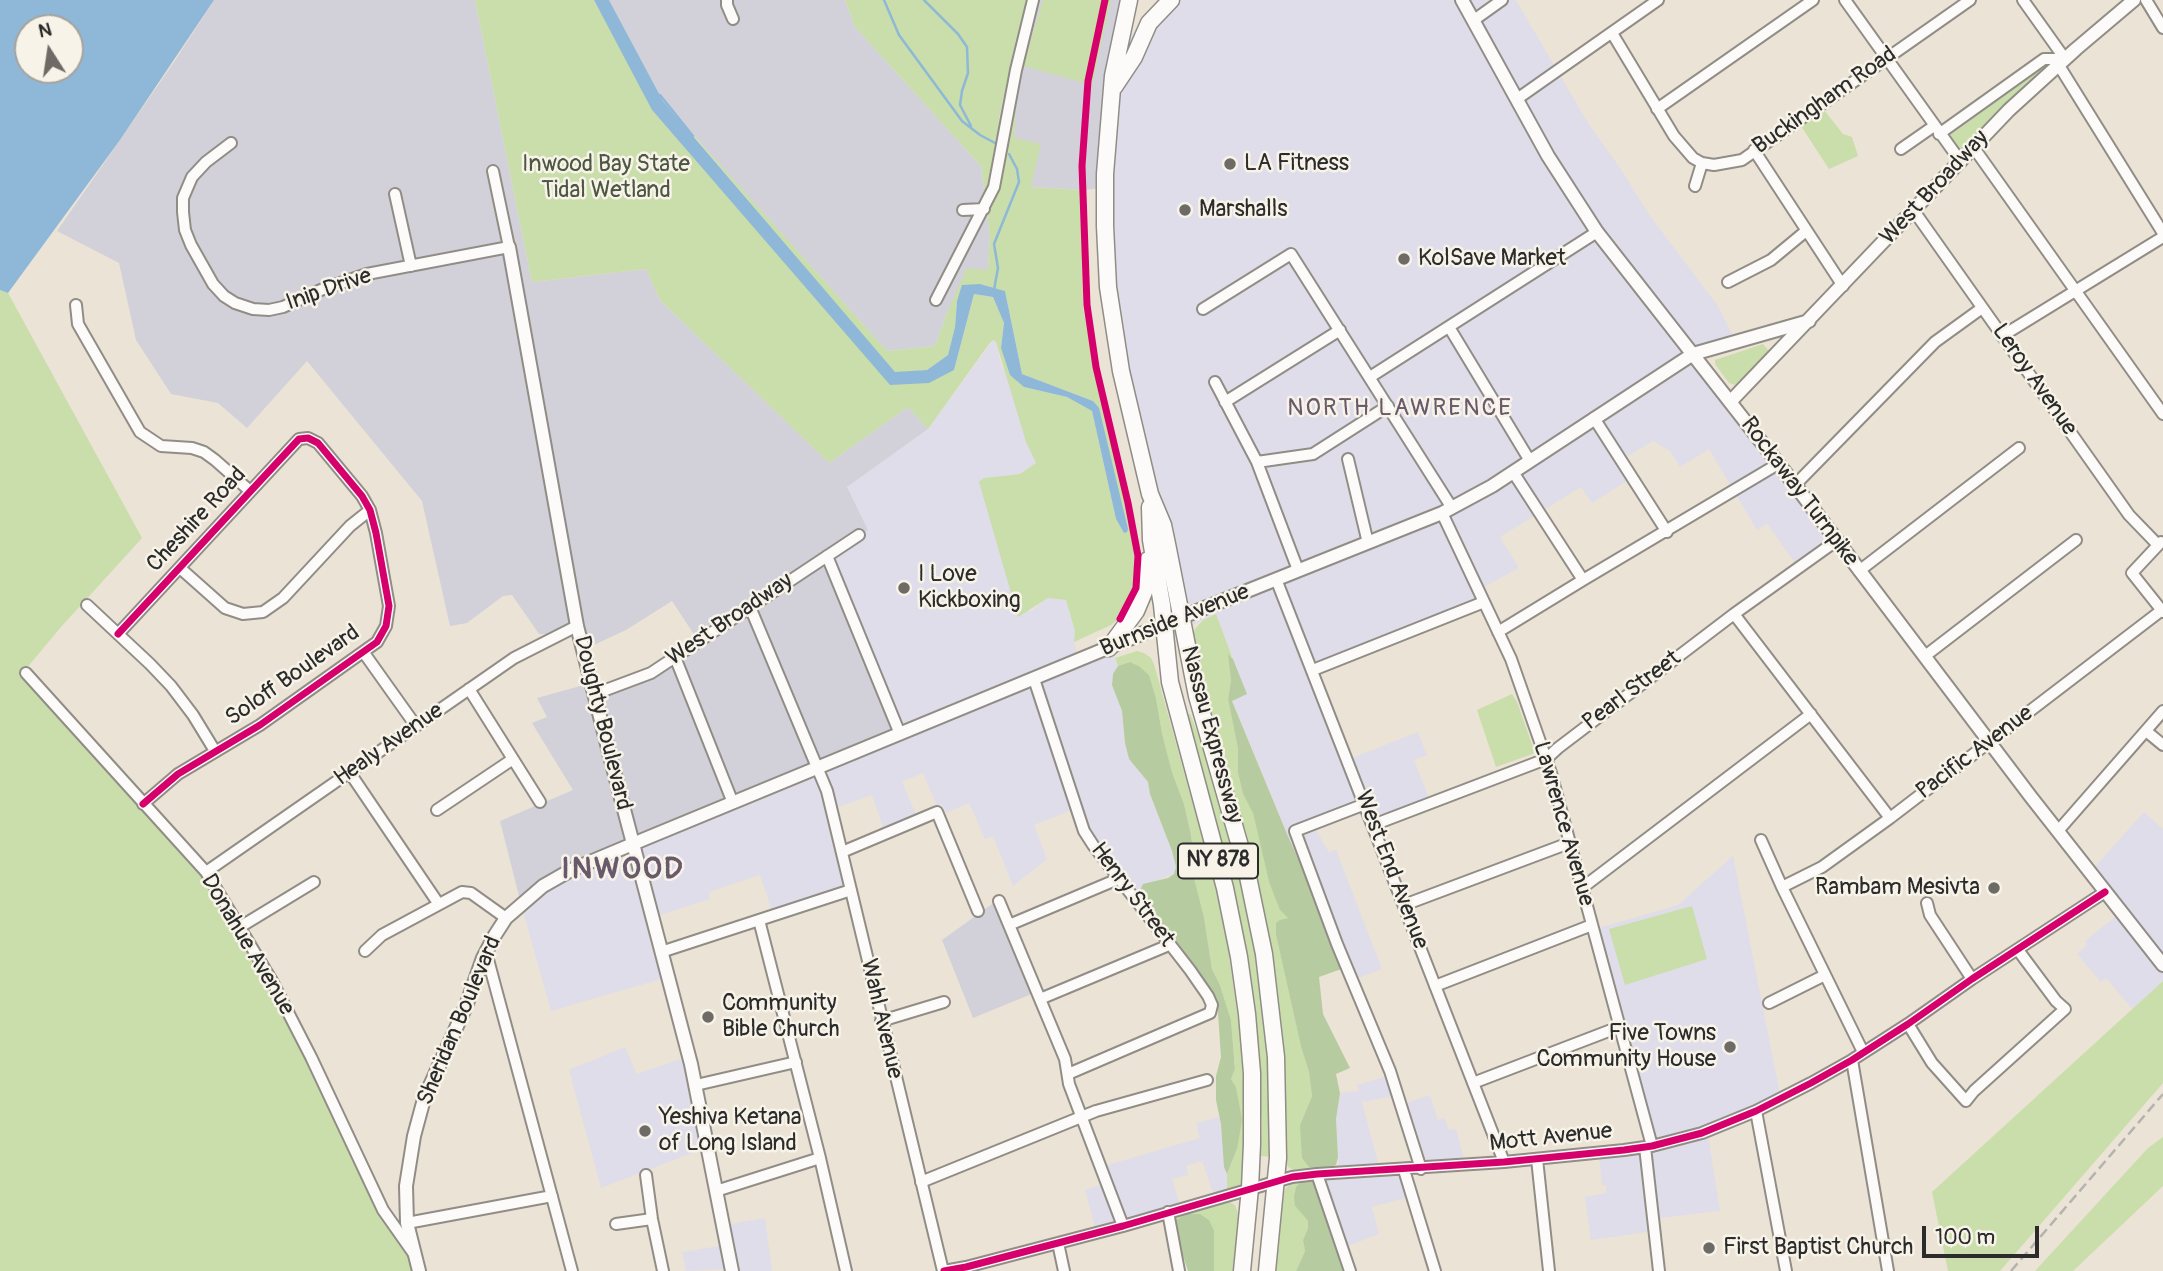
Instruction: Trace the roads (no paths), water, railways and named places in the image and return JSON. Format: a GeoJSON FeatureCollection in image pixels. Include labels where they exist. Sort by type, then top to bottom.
{"type":"FeatureCollection","features":[{"type":"Feature","properties":{"kind":"highway","name":"Nassau Expressway"},"geometry":{"type":"LineString","coordinates":[[1129,0],[1111,92],[1104,189],[1108,287],[1121,371],[1150,494],[1163,525],[1197,696],[1241,851],[1264,954],[1277,1075],[1277,1181],[1267,1271]]}},
{"type":"Feature","properties":{"kind":"highway"},"geometry":{"type":"LineString","coordinates":[[1111,92],[1134,57],[1149,23],[1171,0]]}},
{"type":"Feature","properties":{"kind":"highway","name":"Nassau Expressway"},"geometry":{"type":"LineString","coordinates":[[1150,494],[1152,540],[1170,682],[1224,888],[1241,971],[1252,1073],[1250,1188],[1242,1271]]}},
{"type":"Feature","properties":{"kind":"highway"},"geometry":{"type":"LineString","coordinates":[[1109,648],[1130,622],[1140,602],[1152,540]]}},
{"type":"Feature","properties":{"kind":"main road","name":"Rockaway Turnpike"},"geometry":{"type":"LineString","coordinates":[[1462,0],[1548,156],[1597,232],[1779,464],[2163,965]]}},
{"type":"Feature","properties":{"kind":"main road","name":"West Broadway"},"geometry":{"type":"LineString","coordinates":[[1730,401],[2009,110],[2134,0]]}},
{"type":"Feature","properties":{"kind":"main road","name":"Doughty Boulevard"},"geometry":{"type":"LineString","coordinates":[[509,247],[578,626],[696,1085],[732,1271]]}},
{"type":"Feature","properties":{"kind":"main road","name":"West Broadway"},"geometry":{"type":"LineString","coordinates":[[1693,354],[1808,321]]}},
{"type":"Feature","properties":{"kind":"main road","name":"Burnside Avenue"},"geometry":{"type":"LineString","coordinates":[[633,844],[1447,511],[1513,472],[1693,354]]}},
{"type":"Feature","properties":{"kind":"main road","name":"Sheridan Boulevard"},"geometry":{"type":"LineString","coordinates":[[419,1271],[407,1223],[406,1186],[414,1136],[424,1100],[486,952],[506,918],[543,886],[555,878],[633,844]]}},
{"type":"Feature","properties":{"kind":"street"},"geometry":{"type":"LineString","coordinates":[[727,0],[733,19]]}},
{"type":"Feature","properties":{"kind":"street"},"geometry":{"type":"LineString","coordinates":[[936,300],[994,187],[1016,70],[1033,0]]}},
{"type":"Feature","properties":{"kind":"street"},"geometry":{"type":"LineString","coordinates":[[1474,20],[1502,0]]}},
{"type":"Feature","properties":{"kind":"street"},"geometry":{"type":"LineString","coordinates":[[1517,99],[1658,0]]}},
{"type":"Feature","properties":{"kind":"street"},"geometry":{"type":"LineString","coordinates":[[1657,109],[1813,0]]}},
{"type":"Feature","properties":{"kind":"street"},"geometry":{"type":"LineString","coordinates":[[1845,0],[1961,162]]}},
{"type":"Feature","properties":{"kind":"street","name":"Buckingham Road"},"geometry":{"type":"LineString","coordinates":[[1702,163],[1728,164],[1742,160],[1970,0]]}},
{"type":"Feature","properties":{"kind":"street"},"geometry":{"type":"LineString","coordinates":[[2002,336],[2163,235],[2023,0]]}},
{"type":"Feature","properties":{"kind":"street"},"geometry":{"type":"LineString","coordinates":[[2146,0],[2163,28]]}},
{"type":"Feature","properties":{"kind":"street"},"geometry":{"type":"LineString","coordinates":[[1612,33],[1674,136],[1693,158],[1702,163],[1695,186]]}},
{"type":"Feature","properties":{"kind":"street","name":"West Broadway"},"geometry":{"type":"LineString","coordinates":[[1901,149],[1936,130],[2044,59],[2062,62]]}},
{"type":"Feature","properties":{"kind":"street","name":"Inip Drive"},"geometry":{"type":"LineString","coordinates":[[231,143],[206,162],[192,177],[186,187],[183,205],[185,230],[191,245],[214,284],[224,296],[235,303],[253,309],[283,307],[349,280],[509,247]]}},
{"type":"Feature","properties":{"kind":"street"},"geometry":{"type":"LineString","coordinates":[[1974,148],[2163,414]]}},
{"type":"Feature","properties":{"kind":"street"},"geometry":{"type":"LineString","coordinates":[[1754,150],[1843,286]]}},
{"type":"Feature","properties":{"kind":"street","name":"Doughty Boulevard"},"geometry":{"type":"LineString","coordinates":[[493,171],[509,247]]}},
{"type":"Feature","properties":{"kind":"street"},"geometry":{"type":"LineString","coordinates":[[396,194],[411,266]]}},
{"type":"Feature","properties":{"kind":"street"},"geometry":{"type":"LineString","coordinates":[[962,210],[984,209]]}},
{"type":"Feature","properties":{"kind":"street","name":"Leroy Avenue"},"geometry":{"type":"LineString","coordinates":[[1914,211],[2129,515],[2161,543]]}},
{"type":"Feature","properties":{"kind":"street"},"geometry":{"type":"LineString","coordinates":[[1728,282],[1771,260],[1806,231]]}},
{"type":"Feature","properties":{"kind":"street"},"geometry":{"type":"LineString","coordinates":[[1370,377],[1597,232]]}},
{"type":"Feature","properties":{"kind":"street","name":"Lawrence Avenue"},"geometry":{"type":"LineString","coordinates":[[1203,309],[1291,254],[1388,406],[1447,511],[1483,602],[1519,681],[1546,759],[1582,888],[1648,1147],[1659,1271]]}},
{"type":"Feature","properties":{"kind":"street"},"geometry":{"type":"LineString","coordinates":[[76,305],[78,324],[140,432],[161,446],[192,448],[204,452],[250,491]]}},
{"type":"Feature","properties":{"kind":"street"},"geometry":{"type":"LineString","coordinates":[[1795,485],[1936,342],[1982,308]]}},
{"type":"Feature","properties":{"kind":"street"},"geometry":{"type":"LineString","coordinates":[[1449,327],[1530,461]]}},
{"type":"Feature","properties":{"kind":"street"},"geometry":{"type":"LineString","coordinates":[[1225,402],[1339,330]]}},
{"type":"Feature","properties":{"kind":"street"},"geometry":{"type":"LineString","coordinates":[[1215,383],[1257,462],[1298,570]]}},
{"type":"Feature","properties":{"kind":"street"},"geometry":{"type":"LineString","coordinates":[[1257,462],[1313,454],[1388,406]]}},
{"type":"Feature","properties":{"kind":"street"},"geometry":{"type":"LineString","coordinates":[[1594,418],[1667,532]]}},
{"type":"Feature","properties":{"kind":"street","name":"Cheshire Road"},"geometry":{"type":"LineString","coordinates":[[118,634],[295,442],[308,438]]}},
{"type":"Feature","properties":{"kind":"street","name":"Soloff Boulevard"},"geometry":{"type":"LineString","coordinates":[[143,804],[178,774],[260,725],[365,653],[381,636],[389,614],[370,510],[362,496],[318,443],[308,438]]}},
{"type":"Feature","properties":{"kind":"street"},"geometry":{"type":"LineString","coordinates":[[1859,571],[2019,449]]}},
{"type":"Feature","properties":{"kind":"street"},"geometry":{"type":"LineString","coordinates":[[1348,459],[1368,543]]}},
{"type":"Feature","properties":{"kind":"street"},"geometry":{"type":"LineString","coordinates":[[1498,632],[1779,464]]}},
{"type":"Feature","properties":{"kind":"street"},"geometry":{"type":"LineString","coordinates":[[1513,472],[1583,580]]}},
{"type":"Feature","properties":{"kind":"street"},"geometry":{"type":"LineString","coordinates":[[180,568],[225,608],[243,614],[262,611],[283,598],[349,526],[370,510]]}},
{"type":"Feature","properties":{"kind":"street","name":"West Broadway"},"geometry":{"type":"LineString","coordinates":[[595,694],[644,676],[859,535]]}},
{"type":"Feature","properties":{"kind":"street"},"geometry":{"type":"LineString","coordinates":[[1925,656],[2076,540]]}},
{"type":"Feature","properties":{"kind":"street","name":"Pearl Street"},"geometry":{"type":"LineString","coordinates":[[1373,825],[1546,759],[1734,614],[1836,541]]}},
{"type":"Feature","properties":{"kind":"street"},"geometry":{"type":"LineString","coordinates":[[2161,543],[2132,573],[2162,611]]}},
{"type":"Feature","properties":{"kind":"street"},"geometry":{"type":"LineString","coordinates":[[827,556],[900,734]]}},
{"type":"Feature","properties":{"kind":"street","name":"West End Avenue"},"geometry":{"type":"LineString","coordinates":[[1276,579],[1504,1162]]}},
{"type":"Feature","properties":{"kind":"street"},"geometry":{"type":"LineString","coordinates":[[1313,670],[1483,602]]}},
{"type":"Feature","properties":{"kind":"street"},"geometry":{"type":"LineString","coordinates":[[87,605],[171,687],[193,715],[215,751]]}},
{"type":"Feature","properties":{"kind":"street","name":"Wahl Avenue"},"geometry":{"type":"LineString","coordinates":[[750,607],[827,791],[943,1271]]}},
{"type":"Feature","properties":{"kind":"street","name":"Pacific Avenue"},"geometry":{"type":"LineString","coordinates":[[1782,887],[1822,866],[1890,818],[2162,611]]}},
{"type":"Feature","properties":{"kind":"street"},"geometry":{"type":"LineString","coordinates":[[1734,614],[1890,818]]}},
{"type":"Feature","properties":{"kind":"street","name":"Healy Avenue"},"geometry":{"type":"LineString","coordinates":[[206,872],[514,658],[578,626]]}},
{"type":"Feature","properties":{"kind":"street"},"geometry":{"type":"LineString","coordinates":[[365,653],[416,726]]}},
{"type":"Feature","properties":{"kind":"street"},"geometry":{"type":"LineString","coordinates":[[675,657],[733,803]]}},
{"type":"Feature","properties":{"kind":"street","name":"Donahue Avenue"},"geometry":{"type":"LineString","coordinates":[[26,673],[206,872],[272,981],[312,1057],[383,1210],[414,1254]]}},
{"type":"Feature","properties":{"kind":"street","name":"Henry Street"},"geometry":{"type":"LineString","coordinates":[[1034,678],[1084,831],[1211,1001],[1211,1011],[1201,1018],[1068,1073]]}},
{"type":"Feature","properties":{"kind":"street"},"geometry":{"type":"LineString","coordinates":[[469,689],[540,802]]}},
{"type":"Feature","properties":{"kind":"street"},"geometry":{"type":"LineString","coordinates":[[2059,831],[2163,711]]}},
{"type":"Feature","properties":{"kind":"street"},"geometry":{"type":"LineString","coordinates":[[1582,888],[1811,714]]}},
{"type":"Feature","properties":{"kind":"street"},"geometry":{"type":"LineString","coordinates":[[2146,731],[2163,745]]}},
{"type":"Feature","properties":{"kind":"street"},"geometry":{"type":"LineString","coordinates":[[437,810],[513,759]]}},
{"type":"Feature","properties":{"kind":"street"},"geometry":{"type":"LineString","coordinates":[[350,773],[438,903]]}},
{"type":"Feature","properties":{"kind":"street"},"geometry":{"type":"LineString","coordinates":[[1365,804],[1300,829],[1329,922],[1390,1071],[1421,1169]]}},
{"type":"Feature","properties":{"kind":"street"},"geometry":{"type":"LineString","coordinates":[[842,852],[937,813],[978,911]]}},
{"type":"Feature","properties":{"kind":"street"},"geometry":{"type":"LineString","coordinates":[[1761,840],[1863,1052]]}},
{"type":"Feature","properties":{"kind":"street"},"geometry":{"type":"LineString","coordinates":[[1404,905],[1569,843]]}},
{"type":"Feature","properties":{"kind":"street"},"geometry":{"type":"LineString","coordinates":[[1009,925],[1118,879]]}},
{"type":"Feature","properties":{"kind":"street"},"geometry":{"type":"LineString","coordinates":[[240,927],[314,882]]}},
{"type":"Feature","properties":{"kind":"street"},"geometry":{"type":"LineString","coordinates":[[661,951],[851,890]]}},
{"type":"Feature","properties":{"kind":"street"},"geometry":{"type":"LineString","coordinates":[[365,951],[382,936],[461,892],[468,891],[506,918]]}},
{"type":"Feature","properties":{"kind":"street","name":"Mott Avenue"},"geometry":{"type":"LineString","coordinates":[[943,1271],[966,1269],[1277,1181],[1318,1174],[1421,1169],[1648,1147],[1702,1133],[1756,1111],[1852,1060],[2105,891]]}},
{"type":"Feature","properties":{"kind":"street"},"geometry":{"type":"LineString","coordinates":[[999,901],[1065,1059],[1082,1118],[1123,1226]]}},
{"type":"Feature","properties":{"kind":"street"},"geometry":{"type":"LineString","coordinates":[[1927,903],[1930,915],[1972,979]]}},
{"type":"Feature","properties":{"kind":"street"},"geometry":{"type":"LineString","coordinates":[[759,920],[846,1271]]}},
{"type":"Feature","properties":{"kind":"street"},"geometry":{"type":"LineString","coordinates":[[1435,986],[1592,925]]}},
{"type":"Feature","properties":{"kind":"street"},"geometry":{"type":"LineString","coordinates":[[1040,999],[1169,945]]}},
{"type":"Feature","properties":{"kind":"street"},"geometry":{"type":"LineString","coordinates":[[1908,1024],[1932,1063],[1966,1101],[2065,1009],[2018,950]]}},
{"type":"Feature","properties":{"kind":"street"},"geometry":{"type":"LineString","coordinates":[[486,952],[572,1271]]}},
{"type":"Feature","properties":{"kind":"street"},"geometry":{"type":"LineString","coordinates":[[1769,1003],[1825,975]]}},
{"type":"Feature","properties":{"kind":"street"},"geometry":{"type":"LineString","coordinates":[[881,1021],[944,1002]]}},
{"type":"Feature","properties":{"kind":"street"},"geometry":{"type":"LineString","coordinates":[[1473,1083],[1619,1027]]}},
{"type":"Feature","properties":{"kind":"street"},"geometry":{"type":"LineString","coordinates":[[1852,1060],[1888,1271]]}},
{"type":"Feature","properties":{"kind":"street"},"geometry":{"type":"LineString","coordinates":[[696,1085],[796,1062]]}},
{"type":"Feature","properties":{"kind":"street"},"geometry":{"type":"LineString","coordinates":[[920,1182],[1096,1111],[1207,1080]]}},
{"type":"Feature","properties":{"kind":"street"},"geometry":{"type":"LineString","coordinates":[[1756,1111],[1786,1271]]}},
{"type":"Feature","properties":{"kind":"street"},"geometry":{"type":"LineString","coordinates":[[716,1191],[820,1158]]}},
{"type":"Feature","properties":{"kind":"street"},"geometry":{"type":"LineString","coordinates":[[1537,1159],[1549,1271]]}},
{"type":"Feature","properties":{"kind":"street"},"geometry":{"type":"LineString","coordinates":[[1404,1170],[1435,1271]]}},
{"type":"Feature","properties":{"kind":"street"},"geometry":{"type":"LineString","coordinates":[[1318,1174],[1350,1271]]}},
{"type":"Feature","properties":{"kind":"street"},"geometry":{"type":"LineString","coordinates":[[646,1175],[663,1271]]}},
{"type":"Feature","properties":{"kind":"street"},"geometry":{"type":"LineString","coordinates":[[407,1223],[552,1196]]}},
{"type":"Feature","properties":{"kind":"street"},"geometry":{"type":"LineString","coordinates":[[1168,1212],[1179,1271]]}},
{"type":"Feature","properties":{"kind":"street"},"geometry":{"type":"LineString","coordinates":[[616,1224],[652,1219]]}},
{"type":"Feature","properties":{"kind":"street"},"geometry":{"type":"LineString","coordinates":[[1058,1243],[1064,1271]]}},
{"type":"Feature","properties":{"kind":"water"},"geometry":{"type":"Polygon","coordinates":[[[0,0],[214,0],[120,140],[8,293],[0,290],[0,0]]]}},
{"type":"Feature","properties":{"kind":"water"},"geometry":{"type":"Polygon","coordinates":[[[594,0],[609,0],[663,101],[895,372],[927,370],[948,355],[962,285],[980,284],[1005,291],[1022,374],[1093,401],[1099,408],[1127,532],[1124,533],[1116,519],[1092,411],[1067,397],[1024,387],[1010,375],[1001,348],[1004,323],[993,297],[974,294],[954,370],[929,383],[890,385],[652,110],[594,0]]]}},
{"type":"Feature","properties":{"kind":"waterway"},"geometry":{"type":"LineString","coordinates":[[884,0],[899,35],[962,121],[995,143]]}},
{"type":"Feature","properties":{"kind":"waterway"},"geometry":{"type":"LineString","coordinates":[[924,0],[958,34],[967,47],[968,73],[960,105],[971,126]]}},
{"type":"Feature","properties":{"kind":"waterway"},"geometry":{"type":"LineString","coordinates":[[660,95],[693,136]]}},
{"type":"Feature","properties":{"kind":"waterway"},"geometry":{"type":"LineString","coordinates":[[994,290],[998,268],[994,244],[1019,182],[1017,169],[1009,154]]}},
{"type":"Feature","properties":{"kind":"railway"},"geometry":{"type":"LineString","coordinates":[[2011,1271],[2163,1094]]}},
{"type":"Feature","properties":{"kind":"place","name":"LA Fitness"},"geometry":{"type":"Point","coordinates":[1230,164]}},
{"type":"Feature","properties":{"kind":"place","name":"Marshalls"},"geometry":{"type":"Point","coordinates":[1185,210]}},
{"type":"Feature","properties":{"kind":"place","name":"KolSave Market"},"geometry":{"type":"Point","coordinates":[1404,259]}},
{"type":"Feature","properties":{"kind":"place","name":"I Love Kickboxing"},"geometry":{"type":"Point","coordinates":[904,588]}},
{"type":"Feature","properties":{"kind":"place","name":"Rambam Mesivta"},"geometry":{"type":"Point","coordinates":[1994,888]}},
{"type":"Feature","properties":{"kind":"place","name":"Community Bible Church"},"geometry":{"type":"Point","coordinates":[708,1017]}},
{"type":"Feature","properties":{"kind":"place","name":"Five Towns Community House"},"geometry":{"type":"Point","coordinates":[1730,1047]}},
{"type":"Feature","properties":{"kind":"place","name":"Yeshiva Ketana of Long Island"},"geometry":{"type":"Point","coordinates":[645,1131]}},
{"type":"Feature","properties":{"kind":"place","name":"First Baptist Church"},"geometry":{"type":"Point","coordinates":[1709,1248]}},
{"type":"Feature","properties":{"kind":"district","name":"NORTH LAWRENCE"},"geometry":{"type":"Point","coordinates":[1400,409]}},
{"type":"Feature","properties":{"kind":"district","name":"INWOOD"},"geometry":{"type":"Point","coordinates":[623,870]}},
{"type":"Feature","properties":{"kind":"park label","name":"Inwood Bay State Tidal Wetland"},"geometry":{"type":"Point","coordinates":[606,178]}}]}
